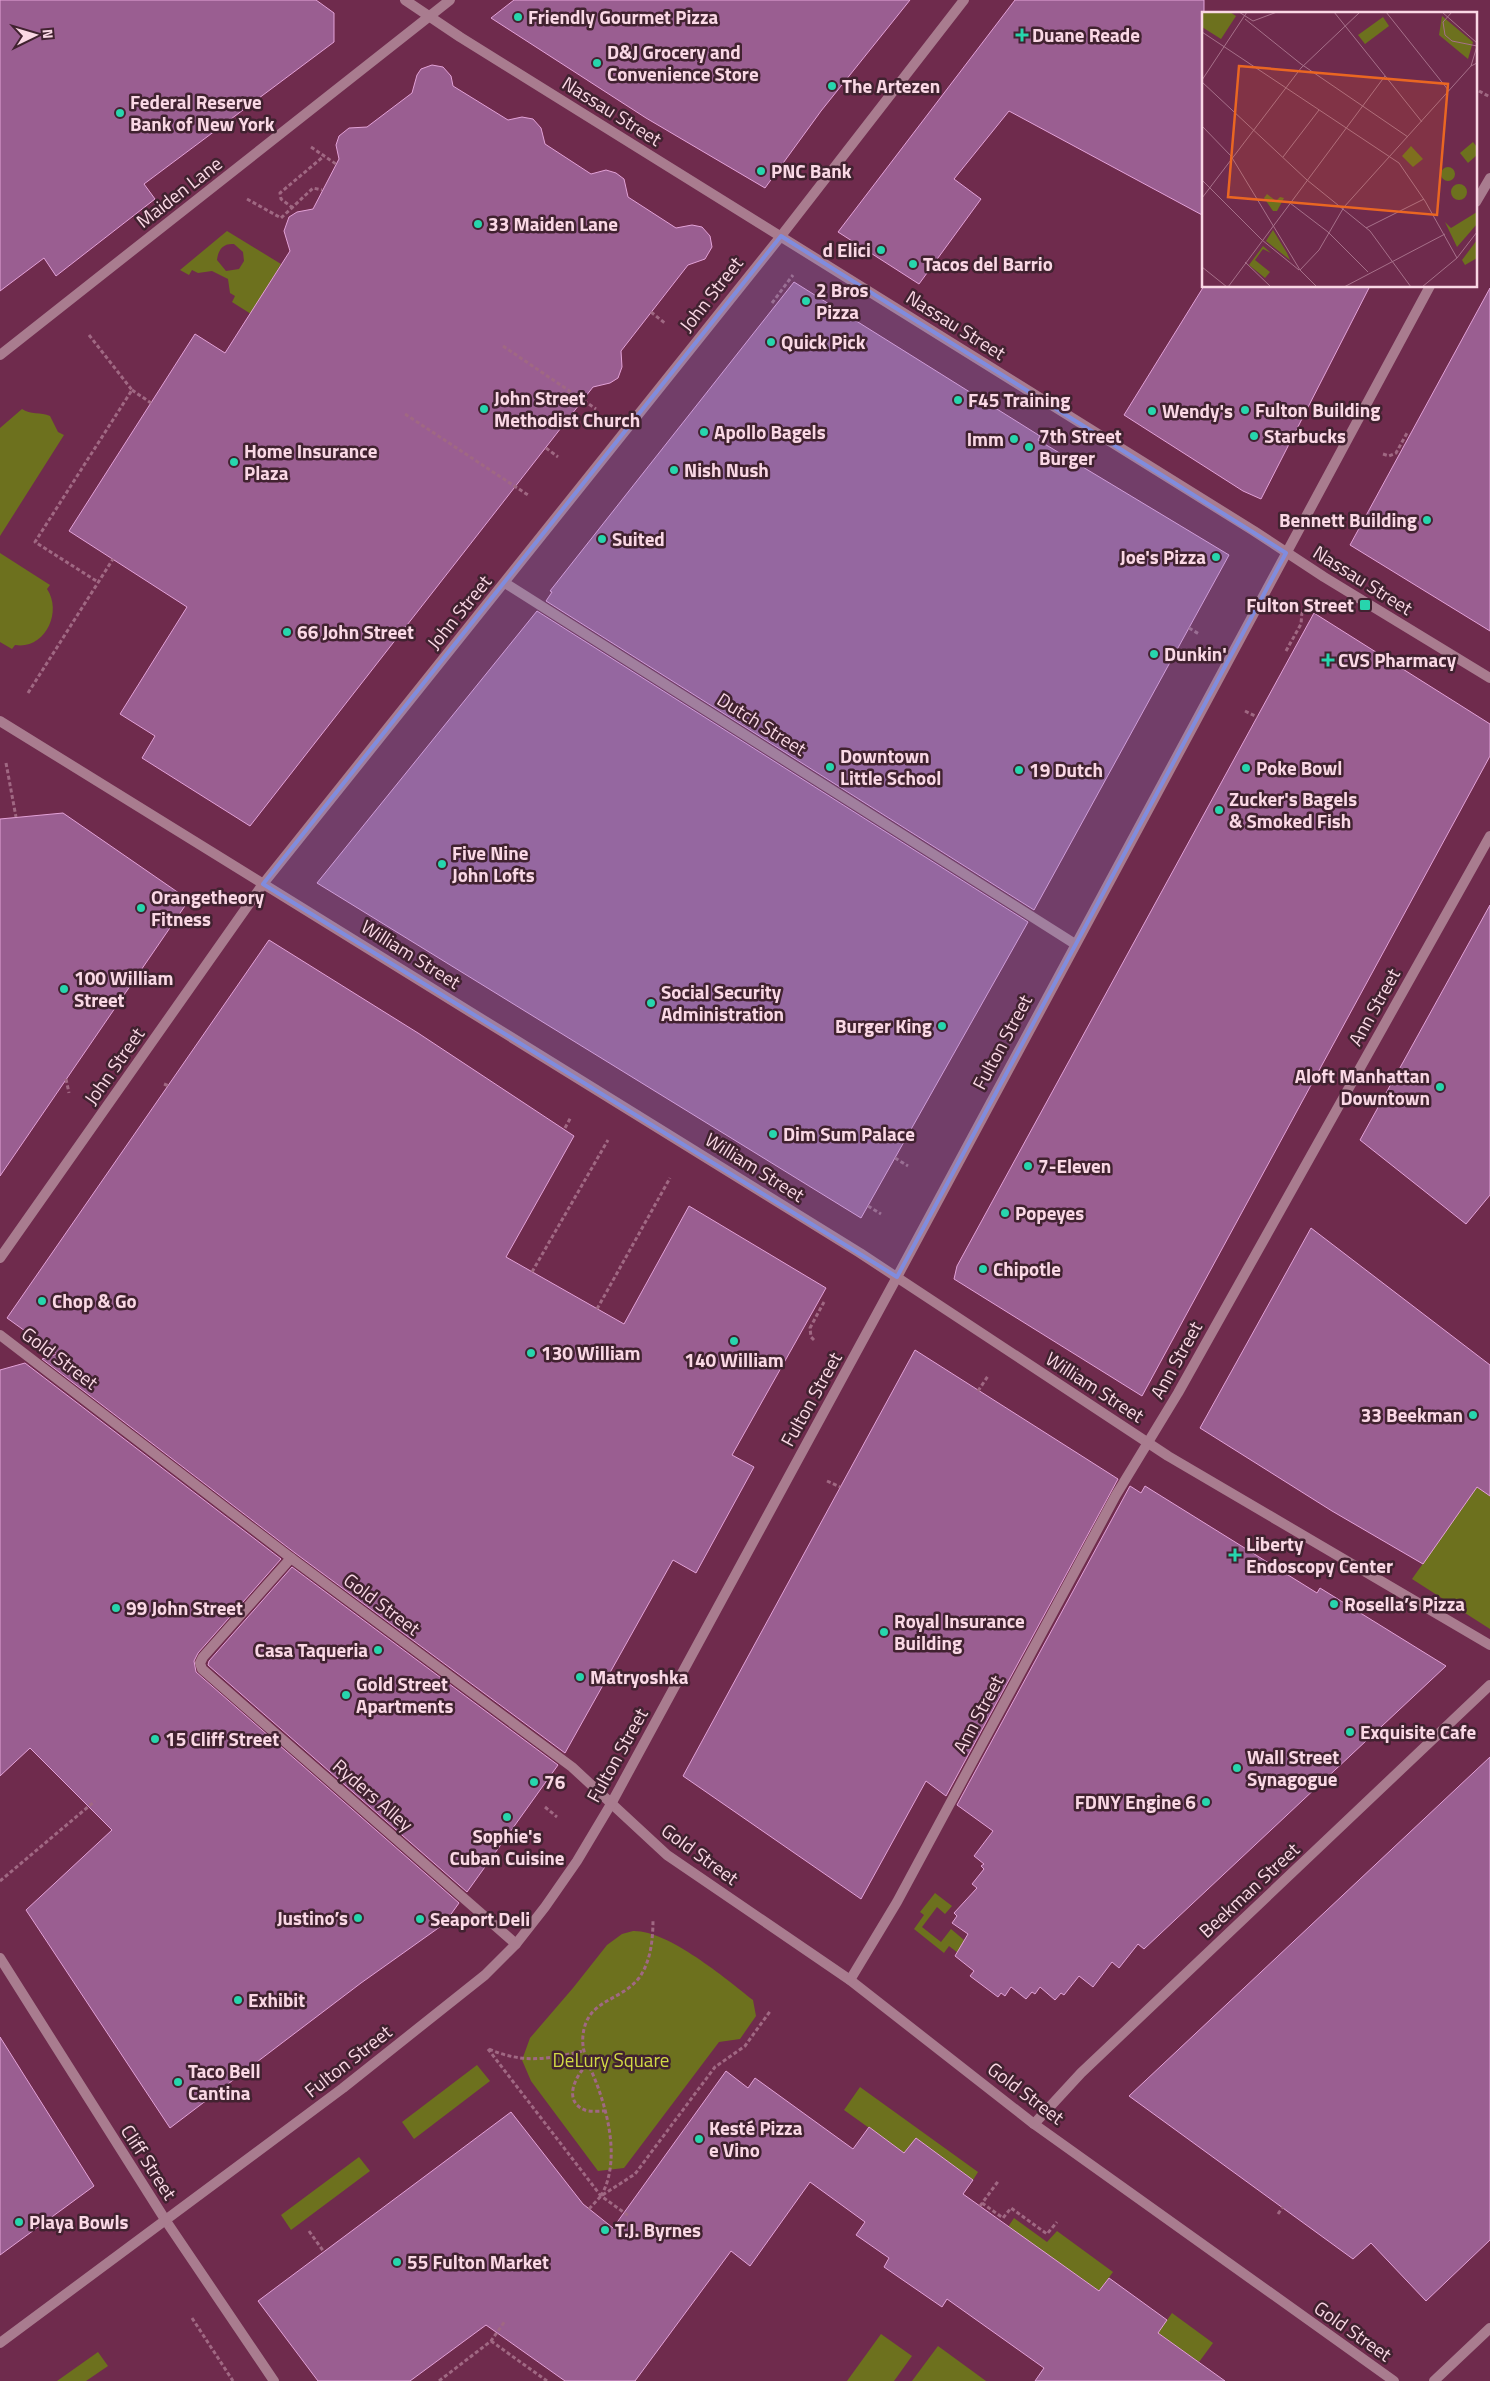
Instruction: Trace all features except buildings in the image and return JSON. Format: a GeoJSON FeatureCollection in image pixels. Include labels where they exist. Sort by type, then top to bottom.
{"type":"FeatureCollection","features":[{"type":"Feature","properties":{"kind":"street","name":"Nassau Street"},"geometry":{"type":"LineString","coordinates":[[404,0],[428,17],[1490,678]]}},
{"type":"Feature","properties":{"kind":"street","name":"Maiden Lane"},"geometry":{"type":"LineString","coordinates":[[0,355],[450,0]]}},
{"type":"Feature","properties":{"kind":"street","name":"John Street"},"geometry":{"type":"LineString","coordinates":[[0,1258],[263,884],[781,236],[964,0]]}},
{"type":"Feature","properties":{"kind":"street"},"geometry":{"type":"LineString","coordinates":[[1478,199],[1490,178]]}},
{"type":"Feature","properties":{"kind":"street","name":"Fulton Street"},"geometry":{"type":"LineString","coordinates":[[0,2343],[166,2221],[454,2002],[516,1944],[576,1861],[610,1804],[897,1277],[1429,288]]}},
{"type":"Feature","properties":{"kind":"street","name":"Dutch Street"},"geometry":{"type":"LineString","coordinates":[[505,583],[1075,944]]}},
{"type":"Feature","properties":{"kind":"street","name":"William Street"},"geometry":{"type":"LineString","coordinates":[[0,721],[897,1277],[1147,1442],[1490,1645]]}},
{"type":"Feature","properties":{"kind":"street","name":"Ann Street"},"geometry":{"type":"LineString","coordinates":[[850,1980],[897,1902],[1111,1504],[1192,1367],[1490,836]]}},
{"type":"Feature","properties":{"kind":"street","name":"Gold Street"},"geometry":{"type":"LineString","coordinates":[[0,1334],[291,1558],[572,1767],[667,1855],[850,1980],[1034,2124],[1394,2381]]}},
{"type":"Feature","properties":{"kind":"street","name":"Ryders Alley"},"geometry":{"type":"LineString","coordinates":[[291,1558],[203,1657],[200,1663],[206,1674],[516,1944]]}},
{"type":"Feature","properties":{"kind":"street","name":"Beekman Street"},"geometry":{"type":"LineString","coordinates":[[1034,2124],[1081,2073],[1490,1685]]}},
{"type":"Feature","properties":{"kind":"street","name":"Cliff Street"},"geometry":{"type":"LineString","coordinates":[[0,1958],[166,2221],[274,2381]]}},
{"type":"Feature","properties":{"kind":"street"},"geometry":{"type":"LineString","coordinates":[[1434,2381],[1490,2328]]}},
{"type":"Feature","properties":{"kind":"path"},"geometry":{"type":"LineString","coordinates":[[1479,91],[1490,97]]}},
{"type":"Feature","properties":{"kind":"path"},"geometry":{"type":"LineString","coordinates":[[311,147],[336,164]]}},
{"type":"Feature","properties":{"kind":"path"},"geometry":{"type":"LineString","coordinates":[[293,208],[281,200],[280,193],[324,156]]}},
{"type":"Feature","properties":{"kind":"path"},"geometry":{"type":"LineString","coordinates":[[246,199],[278,218],[284,217],[313,188],[322,190]]}},
{"type":"Feature","properties":{"kind":"path"},"geometry":{"type":"LineString","coordinates":[[772,303],[794,273]]}},
{"type":"Feature","properties":{"kind":"path"},"geometry":{"type":"LineString","coordinates":[[651,312],[666,324]]}},
{"type":"Feature","properties":{"kind":"path"},"geometry":{"type":"LineString","coordinates":[[89,336],[132,390],[151,403]]}},
{"type":"Feature","properties":{"kind":"path"},"geometry":{"type":"LineString","coordinates":[[502,346],[596,409]]}},
{"type":"Feature","properties":{"kind":"path"},"geometry":{"type":"LineString","coordinates":[[98,582],[35,542],[132,390]]}},
{"type":"Feature","properties":{"kind":"path"},"geometry":{"type":"LineString","coordinates":[[405,414],[528,495]]}},
{"type":"Feature","properties":{"kind":"path"},"geometry":{"type":"LineString","coordinates":[[1383,454],[1389,456],[1396,453],[1407,433]]}},
{"type":"Feature","properties":{"kind":"path"},"geometry":{"type":"LineString","coordinates":[[546,448],[558,457]]}},
{"type":"Feature","properties":{"kind":"path"},"geometry":{"type":"LineString","coordinates":[[28,693],[113,559]]}},
{"type":"Feature","properties":{"kind":"path"},"geometry":{"type":"LineString","coordinates":[[1286,651],[1302,624],[1302,610]]}},
{"type":"Feature","properties":{"kind":"path"},"geometry":{"type":"LineString","coordinates":[[1189,628],[1199,634]]}},
{"type":"Feature","properties":{"kind":"path"},"geometry":{"type":"LineString","coordinates":[[1245,711],[1257,717]]}},
{"type":"Feature","properties":{"kind":"path"},"geometry":{"type":"LineString","coordinates":[[6,763],[16,817]]}},
{"type":"Feature","properties":{"kind":"path"},"geometry":{"type":"LineString","coordinates":[[66,1078],[69,1093]]}},
{"type":"Feature","properties":{"kind":"path"},"geometry":{"type":"LineString","coordinates":[[164,1084],[169,1086]]}},
{"type":"Feature","properties":{"kind":"path"},"geometry":{"type":"LineString","coordinates":[[565,1128],[571,1116]]}},
{"type":"Feature","properties":{"kind":"path"},"geometry":{"type":"LineString","coordinates":[[532,1272],[608,1140]]}},
{"type":"Feature","properties":{"kind":"path"},"geometry":{"type":"LineString","coordinates":[[895,1158],[908,1166]]}},
{"type":"Feature","properties":{"kind":"path"},"geometry":{"type":"LineString","coordinates":[[597,1309],[670,1178]]}},
{"type":"Feature","properties":{"kind":"path"},"geometry":{"type":"LineString","coordinates":[[868,1206],[882,1214]]}},
{"type":"Feature","properties":{"kind":"path"},"geometry":{"type":"LineString","coordinates":[[814,1340],[811,1337],[810,1328],[824,1302]]}},
{"type":"Feature","properties":{"kind":"path"},"geometry":{"type":"LineString","coordinates":[[978,1391],[988,1376]]}},
{"type":"Feature","properties":{"kind":"path"},"geometry":{"type":"LineString","coordinates":[[827,1481],[840,1487]]}},
{"type":"Feature","properties":{"kind":"path"},"geometry":{"type":"LineString","coordinates":[[0,1881],[95,1801]]}},
{"type":"Feature","properties":{"kind":"path"},"geometry":{"type":"LineString","coordinates":[[545,1807],[557,1818]]}},
{"type":"Feature","properties":{"kind":"path"},"geometry":{"type":"LineString","coordinates":[[589,2209],[601,2196],[608,2184],[611,2170],[605,2111],[598,2086],[583,2051],[583,2032],[590,2013],[630,1987],[639,1977],[646,1965],[651,1948],[653,1919]]}},
{"type":"Feature","properties":{"kind":"path"},"geometry":{"type":"LineString","coordinates":[[601,2196],[635,2174],[715,2067],[744,2046],[771,2010]]}},
{"type":"Feature","properties":{"kind":"path"},"geometry":{"type":"LineString","coordinates":[[583,2051],[551,2058],[522,2060],[488,2049],[601,2196],[629,2216]]}},
{"type":"Feature","properties":{"kind":"path"},"geometry":{"type":"LineString","coordinates":[[587,2064],[577,2074],[573,2084],[573,2096],[578,2106],[586,2111],[605,2111]]}},
{"type":"Feature","properties":{"kind":"path"},"geometry":{"type":"LineString","coordinates":[[999,2180],[981,2204],[1003,2218],[1011,2208],[1047,2234],[1057,2222]]}},
{"type":"Feature","properties":{"kind":"path"},"geometry":{"type":"LineString","coordinates":[[1278,2214],[1283,2207]]}},
{"type":"Feature","properties":{"kind":"path"},"geometry":{"type":"LineString","coordinates":[[309,2231],[324,2252]]}},
{"type":"Feature","properties":{"kind":"path"},"geometry":{"type":"LineString","coordinates":[[192,2318],[233,2381]]}},
{"type":"Feature","properties":{"kind":"path"},"geometry":{"type":"LineString","coordinates":[[439,2381],[491,2341],[505,2321]]}},
{"type":"Feature","properties":{"kind":"path"},"geometry":{"type":"LineString","coordinates":[[491,2341],[548,2381]]}},
{"type":"Feature","properties":{"kind":"highlighted area"},"geometry":{"type":"Polygon","coordinates":[[[781,236],[1286,553],[897,1277],[263,884],[781,236]]]}},
{"type":"Feature","properties":{"kind":"green space"},"geometry":{"type":"Polygon","coordinates":[[[227,231],[281,264],[251,314],[232,302],[235,296],[230,293],[228,279],[212,271],[198,273],[192,270],[189,275],[180,270],[227,231]],[[234,244],[227,245],[220,250],[217,260],[226,271],[239,269],[244,261],[243,252],[234,244]]]}},
{"type":"Feature","properties":{"kind":"green space"},"geometry":{"type":"Polygon","coordinates":[[[22,409],[50,416],[58,432],[64,435],[0,536],[0,428],[22,409]]]}},
{"type":"Feature","properties":{"kind":"green space"},"geometry":{"type":"Polygon","coordinates":[[[0,553],[50,585],[47,589],[53,609],[52,619],[42,636],[34,642],[25,645],[15,645],[12,649],[0,642],[0,553]]]}},
{"type":"Feature","properties":{"kind":"green space"},"geometry":{"type":"Polygon","coordinates":[[[1477,1487],[1490,1496],[1490,1629],[1412,1579],[1477,1487]]]}},
{"type":"Feature","properties":{"kind":"green space"},"geometry":{"type":"Polygon","coordinates":[[[935,1893],[952,1906],[945,1914],[937,1907],[922,1927],[941,1942],[951,1929],[964,1940],[958,1953],[949,1946],[944,1953],[914,1929],[924,1915],[920,1912],[935,1893]]]}},
{"type":"Feature","properties":{"kind":"green space","name":"DeLury Square"},"geometry":{"type":"Polygon","coordinates":[[[633,1931],[663,1938],[696,1957],[753,2000],[756,2016],[740,2039],[719,2042],[624,2168],[598,2171],[531,2081],[522,2060],[530,2038],[607,1945],[622,1934],[633,1931]]]}},
{"type":"Feature","properties":{"kind":"green space"},"geometry":{"type":"Polygon","coordinates":[[[477,2065],[490,2081],[414,2139],[402,2122],[477,2065]]]}},
{"type":"Feature","properties":{"kind":"green space"},"geometry":{"type":"Polygon","coordinates":[[[860,2087],[978,2172],[973,2180],[916,2138],[904,2153],[844,2110],[860,2087]]]}},
{"type":"Feature","properties":{"kind":"green space"},"geometry":{"type":"Polygon","coordinates":[[[359,2157],[370,2171],[291,2230],[281,2215],[359,2157]]]}},
{"type":"Feature","properties":{"kind":"green space"},"geometry":{"type":"Polygon","coordinates":[[[1014,2218],[1047,2242],[1057,2231],[1113,2272],[1099,2291],[1008,2227],[1014,2218]]]}},
{"type":"Feature","properties":{"kind":"green space"},"geometry":{"type":"Polygon","coordinates":[[[1172,2313],[1213,2343],[1199,2362],[1158,2333],[1172,2313]]]}},
{"type":"Feature","properties":{"kind":"green space"},"geometry":{"type":"Polygon","coordinates":[[[881,2334],[912,2356],[894,2381],[847,2381],[881,2334]]]}},
{"type":"Feature","properties":{"kind":"green space"},"geometry":{"type":"Polygon","coordinates":[[[938,2346],[986,2381],[912,2381],[938,2346]]]}},
{"type":"Feature","properties":{"kind":"green space"},"geometry":{"type":"Polygon","coordinates":[[[98,2352],[108,2366],[86,2381],[57,2381],[98,2352]]]}},
{"type":"Feature","properties":{"kind":"place","name":"Friendly Gourmet Pizza"},"geometry":{"type":"Point","coordinates":[518,17]}},
{"type":"Feature","properties":{"kind":"place","name":"Duane Reade"},"geometry":{"type":"Point","coordinates":[1022,35]}},
{"type":"Feature","properties":{"kind":"place","name":"D&J Grocery and Convenience Store"},"geometry":{"type":"Point","coordinates":[597,63]}},
{"type":"Feature","properties":{"kind":"place","name":"The Artezen"},"geometry":{"type":"Point","coordinates":[832,86]}},
{"type":"Feature","properties":{"kind":"place","name":"Federal Reserve Bank of New York"},"geometry":{"type":"Point","coordinates":[120,113]}},
{"type":"Feature","properties":{"kind":"place","name":"PNC Bank"},"geometry":{"type":"Point","coordinates":[761,171]}},
{"type":"Feature","properties":{"kind":"place","name":"33 Maiden Lane"},"geometry":{"type":"Point","coordinates":[478,224]}},
{"type":"Feature","properties":{"kind":"place","name":"d Elici"},"geometry":{"type":"Point","coordinates":[881,250]}},
{"type":"Feature","properties":{"kind":"place","name":"Tacos del Barrio"},"geometry":{"type":"Point","coordinates":[913,264]}},
{"type":"Feature","properties":{"kind":"place","name":"2 Bros Pizza"},"geometry":{"type":"Point","coordinates":[806,301]}},
{"type":"Feature","properties":{"kind":"place","name":"Quick Pick"},"geometry":{"type":"Point","coordinates":[771,342]}},
{"type":"Feature","properties":{"kind":"place","name":"F45 Training"},"geometry":{"type":"Point","coordinates":[958,400]}},
{"type":"Feature","properties":{"kind":"place","name":"John Street Methodist Church"},"geometry":{"type":"Point","coordinates":[484,409]}},
{"type":"Feature","properties":{"kind":"place","name":"Fulton Building"},"geometry":{"type":"Point","coordinates":[1245,410]}},
{"type":"Feature","properties":{"kind":"place","name":"Wendy's"},"geometry":{"type":"Point","coordinates":[1152,411]}},
{"type":"Feature","properties":{"kind":"place","name":"Apollo Bagels"},"geometry":{"type":"Point","coordinates":[704,432]}},
{"type":"Feature","properties":{"kind":"place","name":"Starbucks"},"geometry":{"type":"Point","coordinates":[1254,436]}},
{"type":"Feature","properties":{"kind":"place","name":"Imm"},"geometry":{"type":"Point","coordinates":[1014,439]}},
{"type":"Feature","properties":{"kind":"place","name":"7th Street Burger"},"geometry":{"type":"Point","coordinates":[1029,447]}},
{"type":"Feature","properties":{"kind":"place","name":"Home Insurance Plaza"},"geometry":{"type":"Point","coordinates":[234,462]}},
{"type":"Feature","properties":{"kind":"place","name":"Nish Nush"},"geometry":{"type":"Point","coordinates":[674,470]}},
{"type":"Feature","properties":{"kind":"place","name":"Bennett Building"},"geometry":{"type":"Point","coordinates":[1427,520]}},
{"type":"Feature","properties":{"kind":"place","name":"Suited"},"geometry":{"type":"Point","coordinates":[602,539]}},
{"type":"Feature","properties":{"kind":"place","name":"Joe's Pizza"},"geometry":{"type":"Point","coordinates":[1216,557]}},
{"type":"Feature","properties":{"kind":"place","name":"Fulton Street"},"geometry":{"type":"Point","coordinates":[1365,605]}},
{"type":"Feature","properties":{"kind":"place","name":"66 John Street"},"geometry":{"type":"Point","coordinates":[287,632]}},
{"type":"Feature","properties":{"kind":"place","name":"Dunkin'"},"geometry":{"type":"Point","coordinates":[1154,654]}},
{"type":"Feature","properties":{"kind":"place","name":"CVS Pharmacy"},"geometry":{"type":"Point","coordinates":[1328,660]}},
{"type":"Feature","properties":{"kind":"place","name":"Downtown Little School"},"geometry":{"type":"Point","coordinates":[830,767]}},
{"type":"Feature","properties":{"kind":"place","name":"Poke Bowl"},"geometry":{"type":"Point","coordinates":[1246,768]}},
{"type":"Feature","properties":{"kind":"place","name":"19 Dutch"},"geometry":{"type":"Point","coordinates":[1019,770]}},
{"type":"Feature","properties":{"kind":"place","name":"Zucker's Bagels & Smoked Fish"},"geometry":{"type":"Point","coordinates":[1219,810]}},
{"type":"Feature","properties":{"kind":"place","name":"Five Nine John Lofts"},"geometry":{"type":"Point","coordinates":[442,864]}},
{"type":"Feature","properties":{"kind":"place","name":"Orangetheory Fitness"},"geometry":{"type":"Point","coordinates":[141,908]}},
{"type":"Feature","properties":{"kind":"place","name":"100 William Street"},"geometry":{"type":"Point","coordinates":[64,989]}},
{"type":"Feature","properties":{"kind":"place","name":"Social Security Administration"},"geometry":{"type":"Point","coordinates":[651,1003]}},
{"type":"Feature","properties":{"kind":"place","name":"Burger King"},"geometry":{"type":"Point","coordinates":[942,1026]}},
{"type":"Feature","properties":{"kind":"place","name":"Aloft Manhattan Downtown"},"geometry":{"type":"Point","coordinates":[1440,1087]}},
{"type":"Feature","properties":{"kind":"place","name":"Dim Sum Palace"},"geometry":{"type":"Point","coordinates":[773,1134]}},
{"type":"Feature","properties":{"kind":"place","name":"7-Eleven"},"geometry":{"type":"Point","coordinates":[1028,1166]}},
{"type":"Feature","properties":{"kind":"place","name":"Popeyes"},"geometry":{"type":"Point","coordinates":[1005,1213]}},
{"type":"Feature","properties":{"kind":"place","name":"Chipotle"},"geometry":{"type":"Point","coordinates":[983,1269]}},
{"type":"Feature","properties":{"kind":"place","name":"Chop & Go"},"geometry":{"type":"Point","coordinates":[42,1301]}},
{"type":"Feature","properties":{"kind":"place","name":"140 William"},"geometry":{"type":"Point","coordinates":[734,1341]}},
{"type":"Feature","properties":{"kind":"place","name":"130 William"},"geometry":{"type":"Point","coordinates":[531,1353]}},
{"type":"Feature","properties":{"kind":"place","name":"33 Beekman"},"geometry":{"type":"Point","coordinates":[1473,1415]}},
{"type":"Feature","properties":{"kind":"place","name":"Liberty Endoscopy Center"},"geometry":{"type":"Point","coordinates":[1235,1555]}},
{"type":"Feature","properties":{"kind":"place","name":"Rosella’s Pizza"},"geometry":{"type":"Point","coordinates":[1334,1604]}},
{"type":"Feature","properties":{"kind":"place","name":"99 John Street"},"geometry":{"type":"Point","coordinates":[116,1608]}},
{"type":"Feature","properties":{"kind":"place","name":"Royal Insurance Building"},"geometry":{"type":"Point","coordinates":[884,1632]}},
{"type":"Feature","properties":{"kind":"place","name":"Casa Taqueria"},"geometry":{"type":"Point","coordinates":[378,1650]}},
{"type":"Feature","properties":{"kind":"place","name":"Matryoshka"},"geometry":{"type":"Point","coordinates":[580,1677]}},
{"type":"Feature","properties":{"kind":"place","name":"Gold Street Apartments"},"geometry":{"type":"Point","coordinates":[346,1695]}},
{"type":"Feature","properties":{"kind":"place","name":"Exquisite Cafe"},"geometry":{"type":"Point","coordinates":[1350,1732]}},
{"type":"Feature","properties":{"kind":"place","name":"15 Cliff Street"},"geometry":{"type":"Point","coordinates":[155,1739]}},
{"type":"Feature","properties":{"kind":"place","name":"Wall Street Synagogue"},"geometry":{"type":"Point","coordinates":[1237,1768]}},
{"type":"Feature","properties":{"kind":"place","name":"76"},"geometry":{"type":"Point","coordinates":[534,1782]}},
{"type":"Feature","properties":{"kind":"place","name":"FDNY Engine 6"},"geometry":{"type":"Point","coordinates":[1206,1802]}},
{"type":"Feature","properties":{"kind":"place","name":"Sophie's Cuban Cuisine"},"geometry":{"type":"Point","coordinates":[507,1817]}},
{"type":"Feature","properties":{"kind":"place","name":"Justino’s"},"geometry":{"type":"Point","coordinates":[358,1918]}},
{"type":"Feature","properties":{"kind":"place","name":"Seaport Deli"},"geometry":{"type":"Point","coordinates":[420,1919]}},
{"type":"Feature","properties":{"kind":"place","name":"Exhibit"},"geometry":{"type":"Point","coordinates":[238,2000]}},
{"type":"Feature","properties":{"kind":"place","name":"Taco Bell Cantina"},"geometry":{"type":"Point","coordinates":[178,2082]}},
{"type":"Feature","properties":{"kind":"place","name":"Kesté Pizza e Vino"},"geometry":{"type":"Point","coordinates":[699,2139]}},
{"type":"Feature","properties":{"kind":"place","name":"Playa Bowls"},"geometry":{"type":"Point","coordinates":[19,2222]}},
{"type":"Feature","properties":{"kind":"place","name":"T.J. Byrnes"},"geometry":{"type":"Point","coordinates":[605,2230]}},
{"type":"Feature","properties":{"kind":"place","name":"55 Fulton Market"},"geometry":{"type":"Point","coordinates":[397,2262]}}]}
